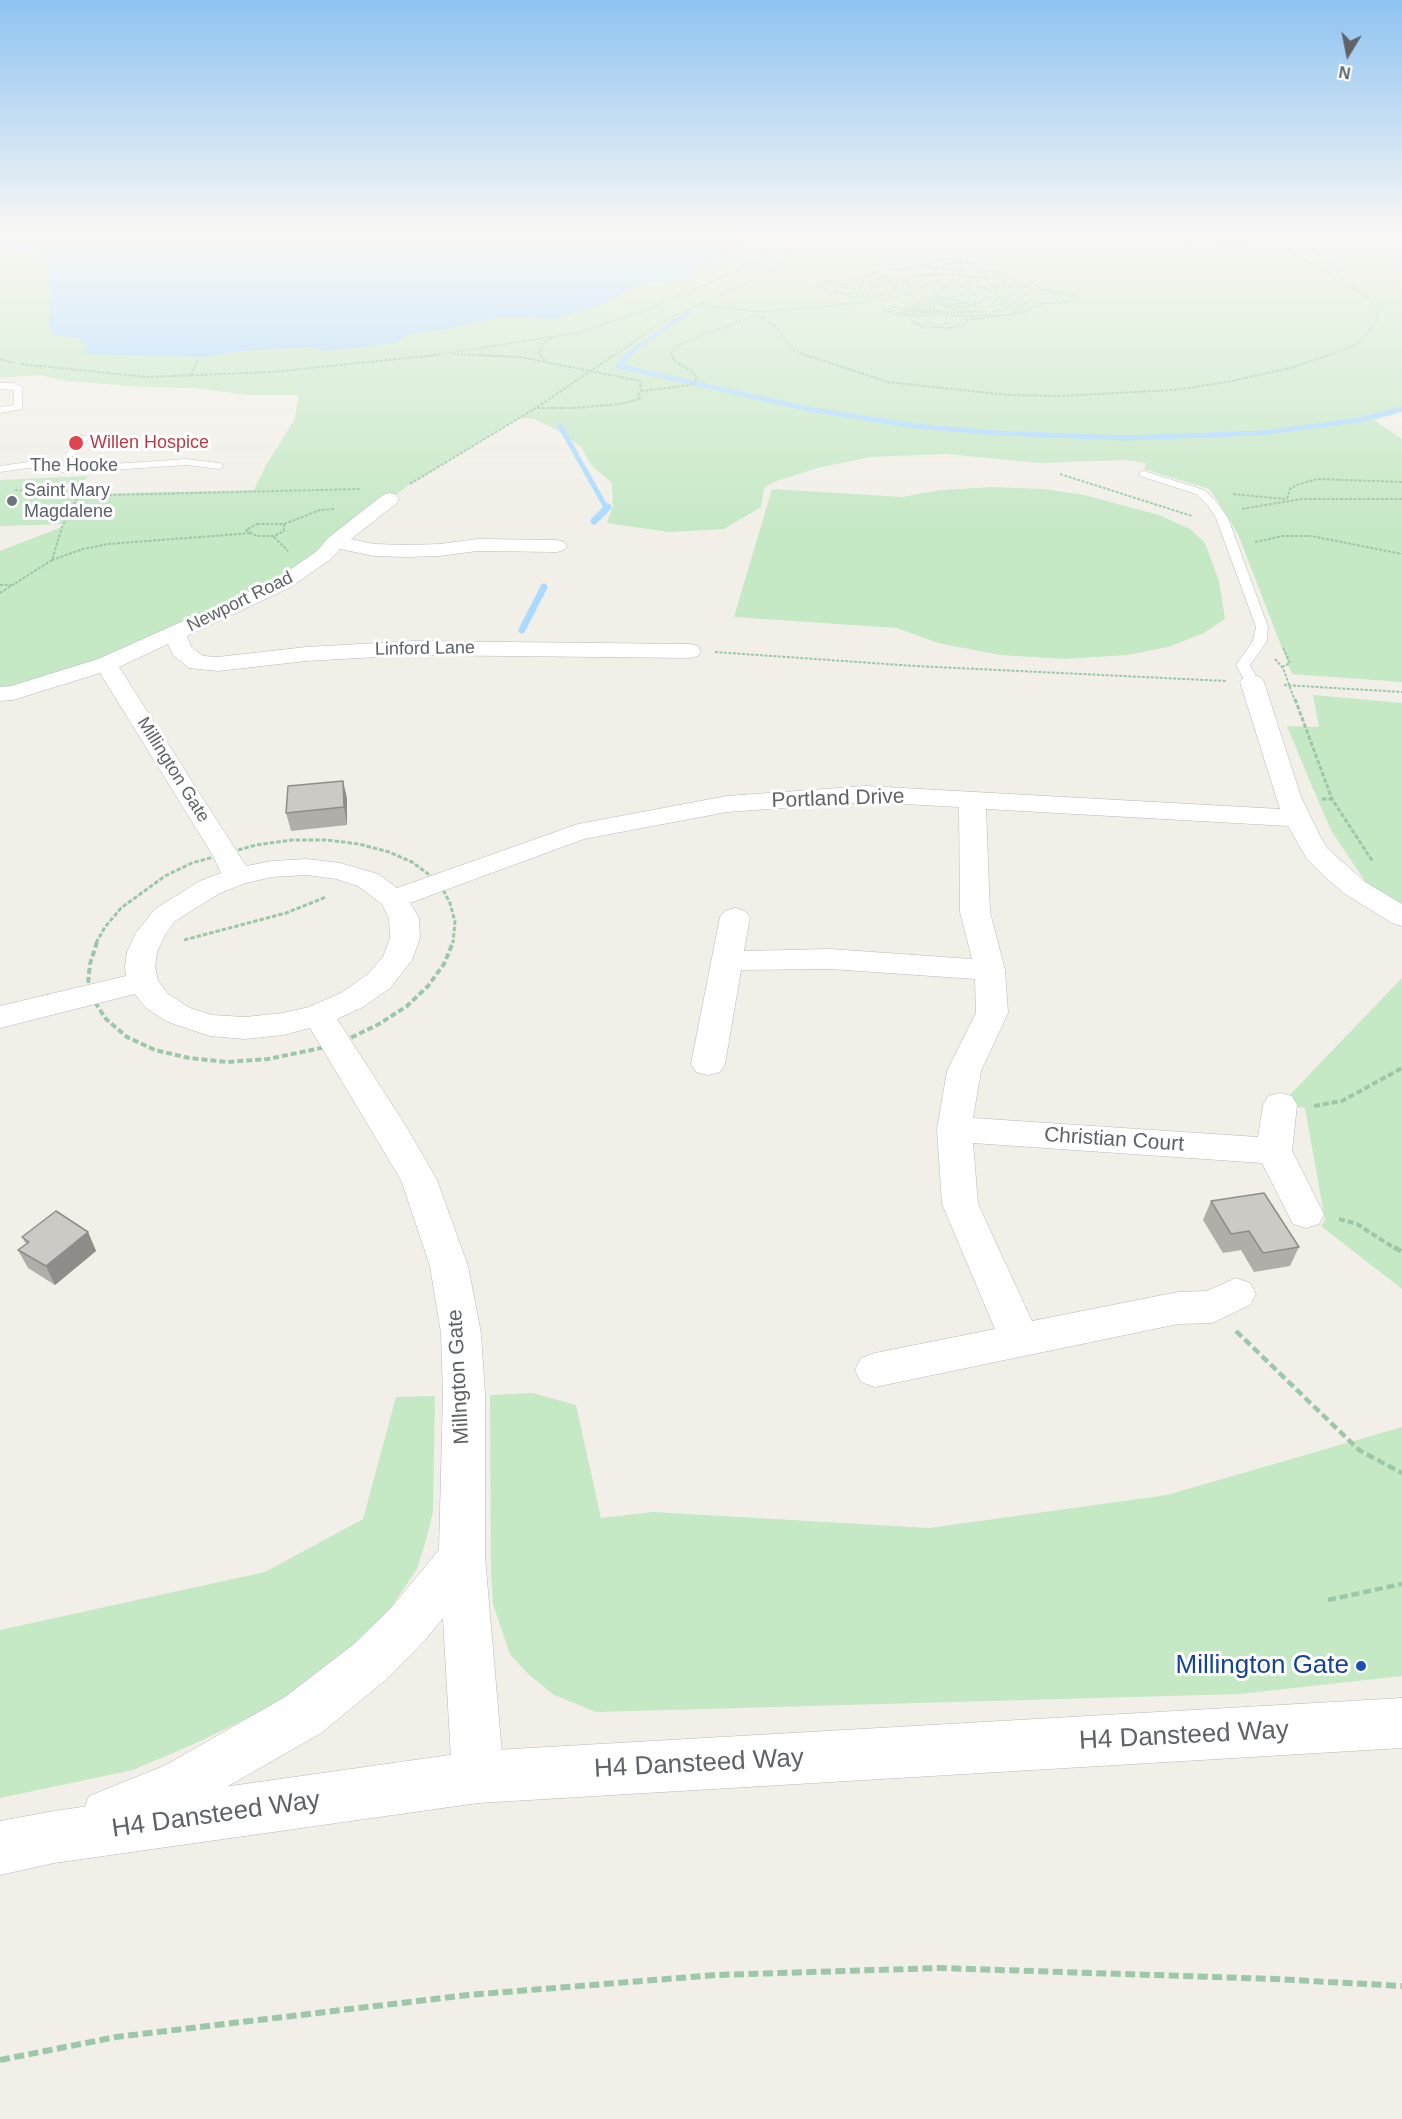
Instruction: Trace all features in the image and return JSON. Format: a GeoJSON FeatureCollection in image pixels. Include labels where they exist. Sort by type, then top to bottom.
{"type":"FeatureCollection","features":[{"type":"Feature","properties":{"kind":"street","name":"Newport Road"},"geometry":{"type":"LineString","coordinates":[[0,694],[13,693],[106,664],[282,584],[324,555],[335,542],[396,492]]}},
{"type":"Feature","properties":{"kind":"street"},"geometry":{"type":"LineString","coordinates":[[335,542],[374,550],[406,551],[440,550],[477,545],[557,546]]}},
{"type":"Feature","properties":{"kind":"street","name":"Linford Lane"},"geometry":{"type":"LineString","coordinates":[[175,634],[182,650],[197,663],[218,664],[306,654],[414,648],[690,651]]}},
{"type":"Feature","properties":{"kind":"street","name":"Millington Gate"},"geometry":{"type":"LineString","coordinates":[[106,664],[231,865]]}},
{"type":"Feature","properties":{"kind":"street"},"geometry":{"type":"LineString","coordinates":[[1252,682],[1296,818],[1317,853],[1355,888],[1402,917]]}},
{"type":"Feature","properties":{"kind":"street","name":"Portland Drive"},"geometry":{"type":"LineString","coordinates":[[394,900],[578,832],[726,804],[867,794],[1296,818]]}},
{"type":"Feature","properties":{"kind":"street"},"geometry":{"type":"LineString","coordinates":[[972,800],[975,912],[990,970],[992,1013],[964,1071],[954,1129],[960,1204],[1020,1340]]}},
{"type":"Feature","properties":{"kind":"street"},"geometry":{"type":"LineString","coordinates":[[231,865],[340,871],[368,880],[383,889],[394,900],[404,918],[405,938],[397,960],[379,981],[352,1000],[328,1030],[283,1024],[245,1028],[210,1024],[179,1015],[156,1001],[144,982],[140,967],[142,952],[151,933],[165,915],[194,896],[231,865]]}},
{"type":"Feature","properties":{"kind":"street"},"geometry":{"type":"LineString","coordinates":[[708,1064],[735,917]]}},
{"type":"Feature","properties":{"kind":"street"},"geometry":{"type":"LineString","coordinates":[[728,961],[830,958],[990,970]]}},
{"type":"Feature","properties":{"kind":"street"},"geometry":{"type":"LineString","coordinates":[[0,1017],[144,982]]}},
{"type":"Feature","properties":{"kind":"street","name":"Millngton Gate"},"geometry":{"type":"LineString","coordinates":[[328,1030],[419,1180],[450,1266],[461,1333],[463,1368],[462,1557],[478,1777]]}},
{"type":"Feature","properties":{"kind":"street"},"geometry":{"type":"LineString","coordinates":[[1280,1105],[1274,1151],[1306,1214]]}},
{"type":"Feature","properties":{"kind":"street","name":"Christian Court"},"geometry":{"type":"LineString","coordinates":[[954,1129],[1274,1151]]}},
{"type":"Feature","properties":{"kind":"street"},"geometry":{"type":"LineString","coordinates":[[874,1370],[1178,1308],[1224,1301]]}},
{"type":"Feature","properties":{"kind":"street"},"geometry":{"type":"LineString","coordinates":[[54,1837],[184,1783],[303,1715],[371,1661],[408,1624],[462,1557]]}},
{"type":"Feature","properties":{"kind":"street","name":"H4 Dansteed Way"},"geometry":{"type":"LineString","coordinates":[[0,1848],[54,1837],[478,1777],[1402,1723]]}},
{"type":"Feature","properties":{"kind":"lane"},"geometry":{"type":"LineString","coordinates":[[0,386],[14,386],[19,389],[19,407],[0,410]]}},
{"type":"Feature","properties":{"kind":"lane"},"geometry":{"type":"LineString","coordinates":[[71,454],[85,437]]}},
{"type":"Feature","properties":{"kind":"lane","name":"The Hooke"},"geometry":{"type":"LineString","coordinates":[[0,469],[28,465],[68,470],[186,462],[219,466]]}},
{"type":"Feature","properties":{"kind":"lane"},"geometry":{"type":"LineString","coordinates":[[1144,474],[1194,489],[1211,501],[1222,518],[1261,624],[1260,640],[1243,665],[1252,682]]}},
{"type":"Feature","properties":{"kind":"path"},"geometry":{"type":"LineString","coordinates":[[0,359],[31,366],[94,374],[190,376],[272,372],[447,354],[572,334]]}},
{"type":"Feature","properties":{"kind":"path"},"geometry":{"type":"LineString","coordinates":[[396,492],[536,408],[644,334]]}},
{"type":"Feature","properties":{"kind":"path"},"geometry":{"type":"LineString","coordinates":[[641,391],[678,388],[697,380],[693,372],[674,361],[671,352],[678,345],[704,334]]}},
{"type":"Feature","properties":{"kind":"path"},"geometry":{"type":"LineString","coordinates":[[781,334],[794,351],[888,381],[1008,395],[1120,394],[1237,381],[1344,351],[1360,341],[1366,334]]}},
{"type":"Feature","properties":{"kind":"path"},"geometry":{"type":"LineString","coordinates":[[549,364],[539,353],[543,344],[552,337]]}},
{"type":"Feature","properties":{"kind":"path"},"geometry":{"type":"LineString","coordinates":[[447,354],[520,357],[640,381],[641,391],[638,395],[640,399],[619,405],[536,408]]}},
{"type":"Feature","properties":{"kind":"path"},"geometry":{"type":"LineString","coordinates":[[190,376],[198,360]]}},
{"type":"Feature","properties":{"kind":"path"},"geometry":{"type":"LineString","coordinates":[[1060,474],[1193,517]]}},
{"type":"Feature","properties":{"kind":"path"},"geometry":{"type":"LineString","coordinates":[[1287,499],[1290,489],[1296,485],[1318,479],[1365,479],[1402,483]]}},
{"type":"Feature","properties":{"kind":"path"},"geometry":{"type":"LineString","coordinates":[[396,492],[412,483]]}},
{"type":"Feature","properties":{"kind":"path"},"geometry":{"type":"LineString","coordinates":[[7,490],[78,496],[363,489]]}},
{"type":"Feature","properties":{"kind":"path"},"geometry":{"type":"LineString","coordinates":[[1194,489],[1287,499],[1402,499]]}},
{"type":"Feature","properties":{"kind":"path"},"geometry":{"type":"LineString","coordinates":[[52,560],[62,527],[78,496]]}},
{"type":"Feature","properties":{"kind":"path"},"geometry":{"type":"LineString","coordinates":[[1222,518],[1258,505],[1301,499]]}},
{"type":"Feature","properties":{"kind":"path"},"geometry":{"type":"LineString","coordinates":[[284,524],[284,531],[274,536],[257,536],[246,530],[257,524],[284,524],[320,510],[340,508]]}},
{"type":"Feature","properties":{"kind":"path"},"geometry":{"type":"LineString","coordinates":[[0,593],[52,560],[83,549],[108,544],[252,533]]}},
{"type":"Feature","properties":{"kind":"path"},"geometry":{"type":"LineString","coordinates":[[274,536],[288,551]]}},
{"type":"Feature","properties":{"kind":"path"},"geometry":{"type":"LineString","coordinates":[[1233,548],[1271,538],[1297,536],[1327,538],[1402,554]]}},
{"type":"Feature","properties":{"kind":"path"},"geometry":{"type":"LineString","coordinates":[[0,585],[11,585]]}},
{"type":"Feature","properties":{"kind":"path"},"geometry":{"type":"LineString","coordinates":[[1261,624],[1275,624],[1290,663],[1282,667]]}},
{"type":"Feature","properties":{"kind":"path"},"geometry":{"type":"LineString","coordinates":[[690,651],[915,666],[1252,682],[1402,692]]}},
{"type":"Feature","properties":{"kind":"path"},"geometry":{"type":"LineString","coordinates":[[1289,685],[1332,799],[1376,866]]}},
{"type":"Feature","properties":{"kind":"path"},"geometry":{"type":"LineString","coordinates":[[292,840],[326,840],[359,844],[389,852],[412,862],[439,882],[450,903],[455,922],[453,943],[444,964],[428,986],[407,1006],[379,1024],[328,1030],[268,1059],[227,1062],[189,1058],[155,1050],[127,1037],[106,1019],[91,996],[88,984],[94,947],[105,927],[121,909],[165,876],[192,863],[231,865],[256,845],[292,840]]}},
{"type":"Feature","properties":{"kind":"path"},"geometry":{"type":"LineString","coordinates":[[1280,1105],[1305,1108],[1342,1101],[1402,1068]]}},
{"type":"Feature","properties":{"kind":"path"},"geometry":{"type":"LineString","coordinates":[[1306,1214],[1332,1217],[1357,1224],[1402,1252]]}},
{"type":"Feature","properties":{"kind":"path"},"geometry":{"type":"LineString","coordinates":[[1224,1301],[1359,1450],[1402,1473]]}},
{"type":"Feature","properties":{"kind":"path"},"geometry":{"type":"LineString","coordinates":[[1328,1600],[1402,1584]]}},
{"type":"Feature","properties":{"kind":"path"},"geometry":{"type":"LineString","coordinates":[[0,2060],[116,2037],[456,1996],[716,1976],[940,1968],[1275,1979],[1402,1986]]}},
{"type":"Feature","properties":{"kind":"green space"},"geometry":{"type":"Polygon","coordinates":[[[0,334],[1402,334],[1402,412],[1374,420],[1402,439],[1402,682],[1292,674],[1238,534],[1215,497],[1209,489],[1144,469],[1146,463],[1127,460],[1039,463],[946,454],[871,457],[817,468],[774,482],[764,488],[761,507],[724,529],[669,532],[607,523],[613,506],[612,483],[591,465],[581,447],[557,430],[535,419],[519,418],[406,487],[335,542],[324,555],[175,634],[0,694],[0,551],[62,527],[64,524],[0,526],[0,480],[88,476],[78,494],[254,490],[266,465],[294,421],[299,395],[250,395],[193,388],[67,381],[40,375],[0,378],[0,334]]]}},
{"type":"Feature","properties":{"kind":"green space"},"geometry":{"type":"Polygon","coordinates":[[[991,487],[1044,489],[1084,495],[1159,515],[1190,529],[1205,543],[1219,581],[1225,619],[1202,634],[1168,647],[1127,655],[1065,659],[1000,655],[938,643],[897,628],[734,617],[772,489],[902,497],[941,490],[991,487]]]}},
{"type":"Feature","properties":{"kind":"green space"},"geometry":{"type":"Polygon","coordinates":[[[1313,695],[1402,703],[1402,905],[1367,884],[1332,832],[1314,791],[1287,726],[1319,727],[1313,695]]]}},
{"type":"Feature","properties":{"kind":"green space"},"geometry":{"type":"Polygon","coordinates":[[[1402,978],[1402,1289],[1321,1226],[1325,1220],[1305,1108],[1280,1105],[1402,978]]]}},
{"type":"Feature","properties":{"kind":"green space"},"geometry":{"type":"Polygon","coordinates":[[[532,1393],[576,1405],[601,1518],[653,1512],[929,1528],[1167,1495],[1402,1427],[1402,1676],[1240,1694],[596,1712],[554,1695],[528,1674],[510,1654],[493,1604],[490,1395],[532,1393]]]}},
{"type":"Feature","properties":{"kind":"green space"},"geometry":{"type":"Polygon","coordinates":[[[435,1396],[433,1511],[427,1537],[417,1569],[371,1637],[281,1702],[196,1743],[133,1770],[0,1798],[0,1630],[265,1572],[363,1519],[396,1397],[435,1396]]]}},
{"type":"Feature","properties":{"kind":"water"},"geometry":{"type":"Polygon","coordinates":[[[409,334],[394,343],[349,349],[323,351],[312,347],[243,351],[204,357],[82,354],[88,346],[78,338],[54,335],[409,334]]]}},
{"type":"Feature","properties":{"kind":"building"},"geometry":{"type":"Polygon","coordinates":[[[343,781],[344,807],[286,813],[288,786],[343,781]]]}},
{"type":"Feature","properties":{"kind":"building"},"geometry":{"type":"Polygon","coordinates":[[[1264,1193],[1299,1247],[1263,1253],[1249,1231],[1231,1234],[1211,1201],[1264,1193]]]}},
{"type":"Feature","properties":{"kind":"building"},"geometry":{"type":"Polygon","coordinates":[[[56,1211],[88,1232],[46,1266],[18,1250],[29,1242],[22,1237],[56,1211]]]}},
{"type":"Feature","properties":{"kind":"waterway"},"geometry":{"type":"LineString","coordinates":[[657,334],[636,348],[618,366],[808,409],[915,426],[996,433],[1126,438],[1262,433],[1359,420],[1402,409]]}},
{"type":"Feature","properties":{"kind":"waterway"},"geometry":{"type":"LineString","coordinates":[[560,426],[607,508]]}},
{"type":"Feature","properties":{"kind":"waterway"},"geometry":{"type":"LineString","coordinates":[[594,521],[607,508]]}},
{"type":"Feature","properties":{"kind":"waterway"},"geometry":{"type":"LineString","coordinates":[[522,630],[544,587]]}},
{"type":"Feature","properties":{"kind":"place","name":"Willen Hospice"},"geometry":{"type":"Point","coordinates":[76,443]}},
{"type":"Feature","properties":{"kind":"place","name":"Saint Mary Magdalene"},"geometry":{"type":"Point","coordinates":[12,501]}},
{"type":"Feature","properties":{"kind":"place","name":"Millington Gate"},"geometry":{"type":"Point","coordinates":[1361,1666]}}]}
